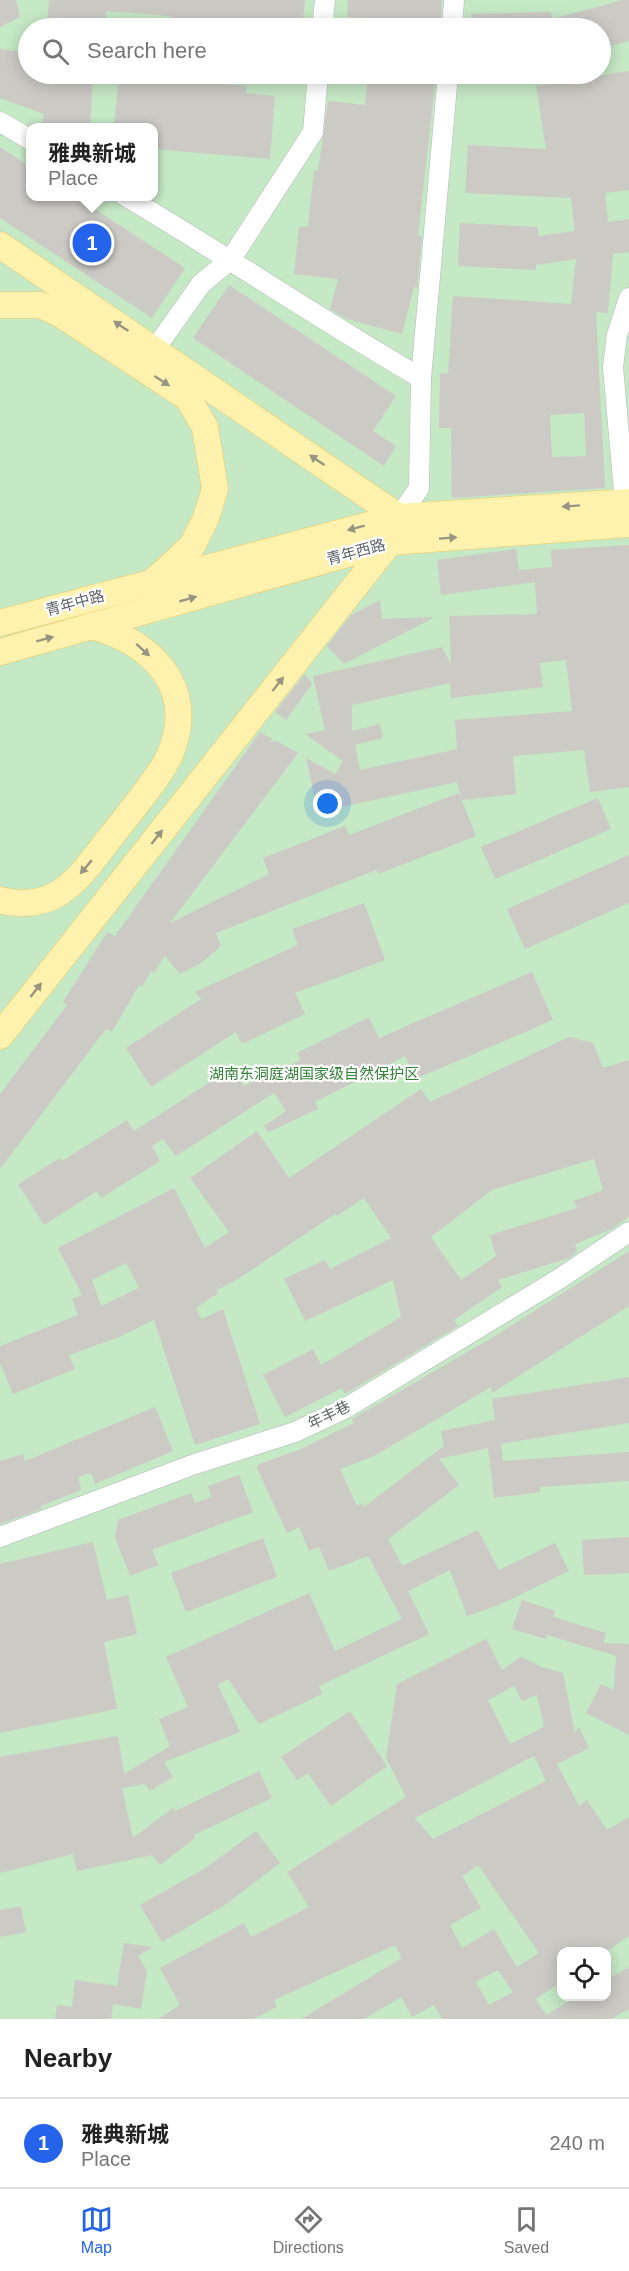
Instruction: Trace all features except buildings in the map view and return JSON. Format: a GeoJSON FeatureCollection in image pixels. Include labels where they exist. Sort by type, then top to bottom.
{"type":"FeatureCollection","features":[{"type":"Feature","properties":{"kind":"main road"},"geometry":{"type":"LineString","coordinates":[[0,245],[156,349],[399,517]]}},
{"type":"Feature","properties":{"kind":"main road"},"geometry":{"type":"LineString","coordinates":[[0,305],[41,305],[60,314],[188,398],[205,427],[215,489],[206,518],[192,546],[151,583]]}},
{"type":"Feature","properties":{"kind":"main road","name":"青年西路"},"geometry":{"type":"LineString","coordinates":[[151,583],[399,517],[628,510]]}},
{"type":"Feature","properties":{"kind":"main road","name":"青年西路"},"geometry":{"type":"LineString","coordinates":[[91,627],[390,542],[628,510]]}},
{"type":"Feature","properties":{"kind":"main road"},"geometry":{"type":"LineString","coordinates":[[0,1036],[390,542]]}},
{"type":"Feature","properties":{"kind":"main road","name":"青年中路"},"geometry":{"type":"LineString","coordinates":[[0,623],[151,583]]}},
{"type":"Feature","properties":{"kind":"main road"},"geometry":{"type":"LineString","coordinates":[[0,900],[37,902],[54,896],[72,883],[124,821],[171,754],[178,731],[178,707],[165,669],[135,643],[115,633],[91,627]]}},
{"type":"Feature","properties":{"kind":"main road","name":"青年中路"},"geometry":{"type":"LineString","coordinates":[[0,651],[91,627]]}},
{"type":"Feature","properties":{"kind":"street"},"geometry":{"type":"LineString","coordinates":[[323,18],[325,0]]}},
{"type":"Feature","properties":{"kind":"street"},"geometry":{"type":"LineString","coordinates":[[453,18],[454,0]]}},
{"type":"Feature","properties":{"kind":"street"},"geometry":{"type":"LineString","coordinates":[[156,349],[201,284],[231,259],[313,132],[317,84]]}},
{"type":"Feature","properties":{"kind":"street"},"geometry":{"type":"LineString","coordinates":[[399,517],[419,488],[421,378],[447,84]]}},
{"type":"Feature","properties":{"kind":"street"},"geometry":{"type":"LineString","coordinates":[[0,122],[26,138]]}},
{"type":"Feature","properties":{"kind":"street"},"geometry":{"type":"LineString","coordinates":[[133,201],[231,259],[324,321],[421,378]]}},
{"type":"Feature","properties":{"kind":"street"},"geometry":{"type":"LineString","coordinates":[[628,510],[613,367],[617,335],[629,298]]}},
{"type":"Feature","properties":{"kind":"street","name":"年丰巷"},"geometry":{"type":"LineString","coordinates":[[0,1538],[195,1464],[295,1432],[346,1408],[559,1280],[629,1232]]}},
{"type":"Feature","properties":{"kind":"green space","name":"湖南东洞庭湖国家级自然保护区"},"geometry":{"type":"Polygon","coordinates":[[[0,0],[629,0],[629,2019],[0,2019],[0,0]]]}},
{"type":"Feature","properties":{"kind":"place","name":"雅典新城"},"geometry":{"type":"Point","coordinates":[92,243]}}]}
